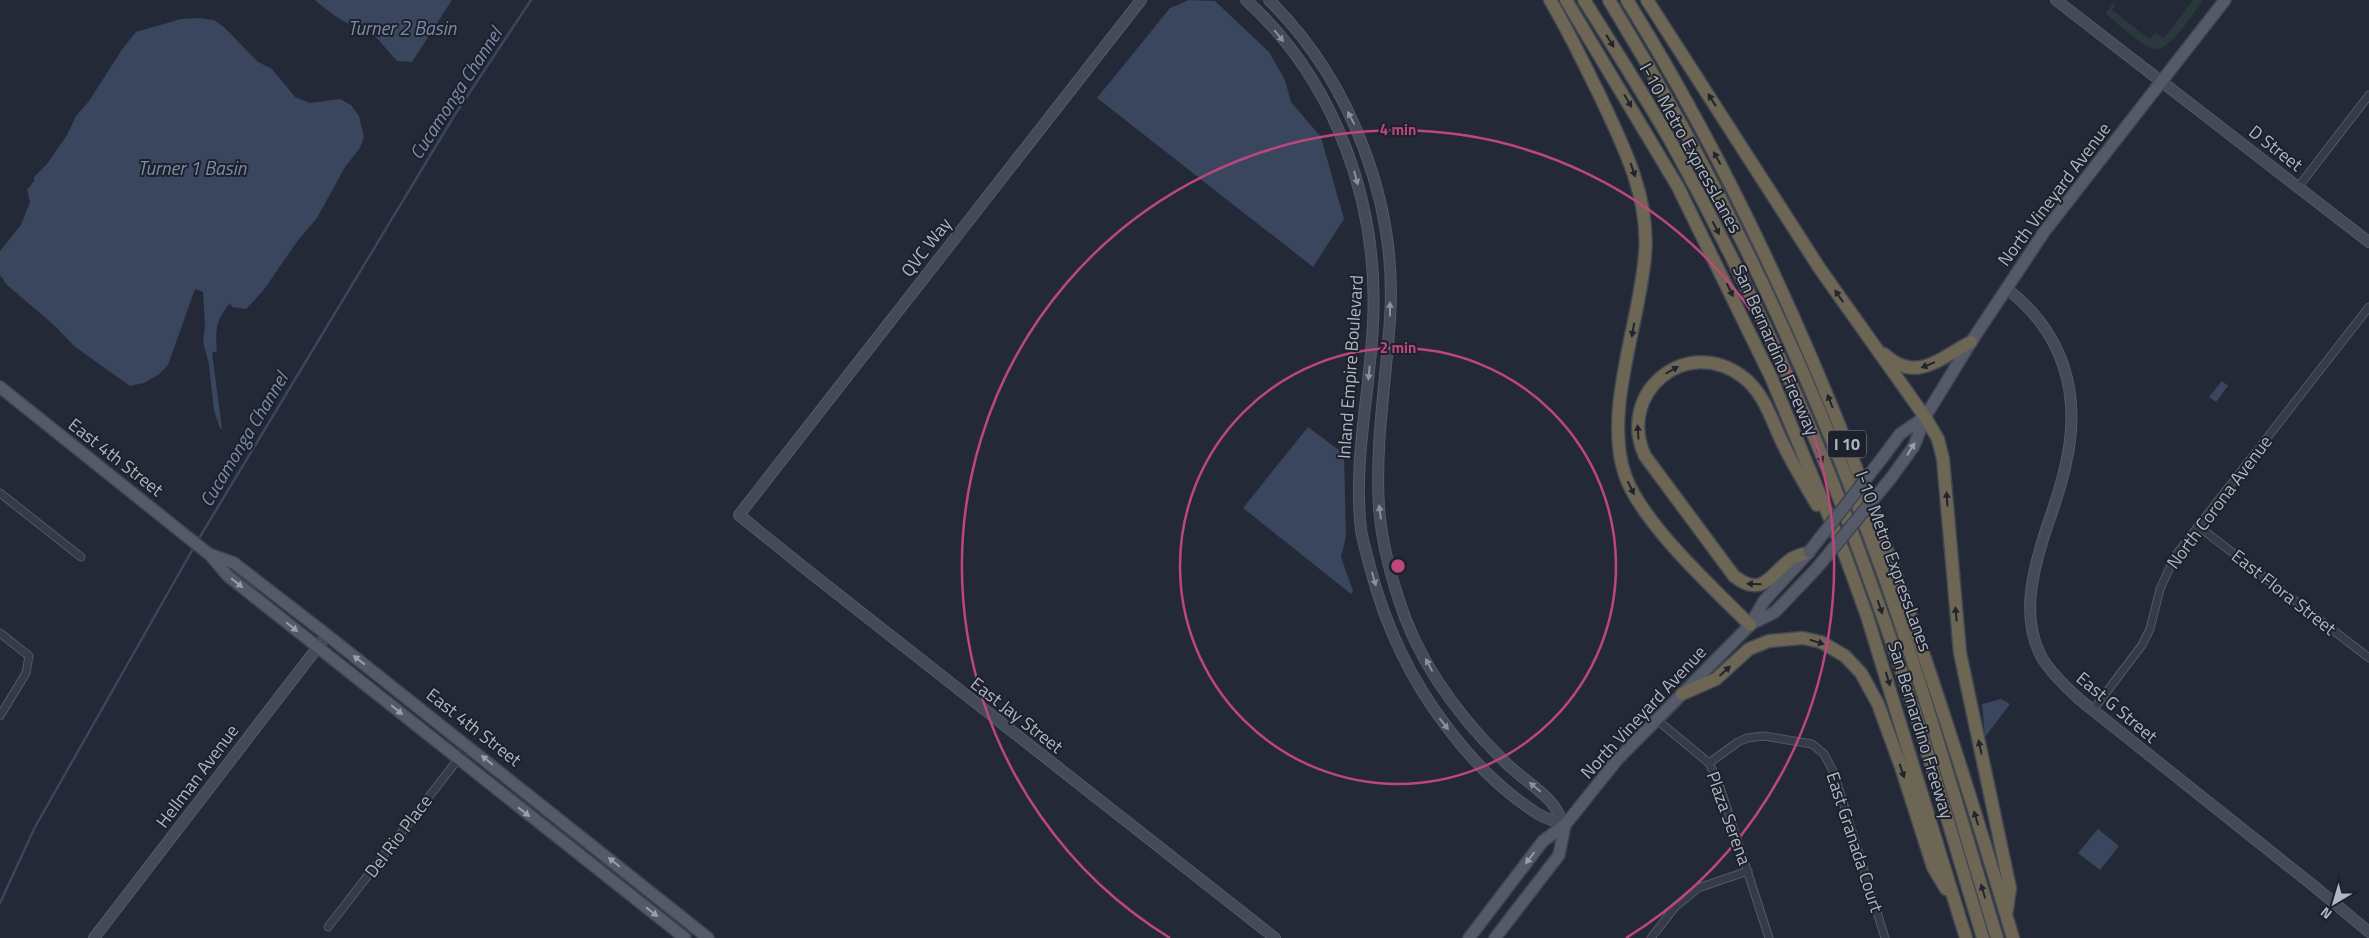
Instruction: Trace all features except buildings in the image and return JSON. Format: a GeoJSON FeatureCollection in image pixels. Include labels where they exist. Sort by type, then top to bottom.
{"type":"FeatureCollection","features":[{"type":"Feature","properties":{"kind":"highway"},"geometry":{"type":"LineString","coordinates":[[1550,0],[1581,57],[1627,153],[1640,193],[1644,218],[1646,241],[1643,271],[1618,418],[1618,449],[1625,476],[1635,496],[1663,532],[1750,625]]}},
{"type":"Feature","properties":{"kind":"highway","name":"San Bernardino Freeway"},"geometry":{"type":"LineString","coordinates":[[1566,0],[1639,120],[1708,245],[1771,377],[1845,555],[1879,650],[1966,938]]}},
{"type":"Feature","properties":{"kind":"highway","name":"I-10 Metro ExpressLanes"},"geometry":{"type":"LineString","coordinates":[[1584,0],[1669,138],[1692,181],[1760,318],[1822,461],[1863,561],[1897,658],[1983,938]]}},
{"type":"Feature","properties":{"kind":"highway","name":"I-10 Metro ExpressLanes"},"geometry":{"type":"LineString","coordinates":[[1609,0],[1640,51],[1709,176],[1780,324],[1822,420],[1884,575],[1997,938]]}},
{"type":"Feature","properties":{"kind":"highway","name":"San Bernardino Freeway"},"geometry":{"type":"LineString","coordinates":[[1627,0],[1684,98],[1760,241],[1828,393],[1879,525],[1929,666],[2013,938]]}},
{"type":"Feature","properties":{"kind":"highway"},"geometry":{"type":"LineString","coordinates":[[1647,0],[1820,269],[1925,417],[1938,439],[1943,459],[1960,653],[2010,888],[2006,915]]}},
{"type":"Feature","properties":{"kind":"highway"},"geometry":{"type":"LineString","coordinates":[[1866,336],[1895,363],[1916,369],[1925,367],[1970,342]]}},
{"type":"Feature","properties":{"kind":"highway"},"geometry":{"type":"LineString","coordinates":[[1810,552],[1791,559],[1774,576],[1758,585],[1742,582],[1726,567],[1649,463],[1640,444],[1638,427],[1641,406],[1649,391],[1660,378],[1682,365],[1712,363],[1734,371],[1748,381],[1757,392],[1785,448],[1845,555]]}},
{"type":"Feature","properties":{"kind":"highway"},"geometry":{"type":"LineString","coordinates":[[1682,694],[1716,679],[1748,649],[1769,641],[1803,638],[1821,642],[1845,656],[1862,673],[1878,704],[1901,766],[1933,867],[1959,914]]}},
{"type":"Feature","properties":{"kind":"main road","name":"North Vineyard Avenue"},"geometry":{"type":"LineString","coordinates":[[1750,625],[1775,612],[1816,569],[1890,478],[1914,446],[1925,417],[1970,342],[2044,232],[2225,0]]}},
{"type":"Feature","properties":{"kind":"main road","name":"East 4th Street"},"geometry":{"type":"LineString","coordinates":[[0,388],[210,554],[228,576],[684,938]]}},
{"type":"Feature","properties":{"kind":"main road","name":"North Vineyard Avenue"},"geometry":{"type":"LineString","coordinates":[[1469,938],[1542,841],[1565,825],[1617,760],[1750,625],[1764,602],[1810,552],[1900,434],[1925,417]]}},
{"type":"Feature","properties":{"kind":"main road","name":"East 4th Street"},"geometry":{"type":"LineString","coordinates":[[210,554],[234,563],[328,635],[708,938]]}},
{"type":"Feature","properties":{"kind":"main road","name":"North Vineyard Avenue"},"geometry":{"type":"LineString","coordinates":[[1496,938],[1559,855],[1565,825]]}},
{"type":"Feature","properties":{"kind":"street","name":"QVC Way"},"geometry":{"type":"LineString","coordinates":[[740,515],[1141,0]]}},
{"type":"Feature","properties":{"kind":"street","name":"Inland Empire Boulevard"},"geometry":{"type":"LineString","coordinates":[[1246,0],[1260,12],[1305,68],[1332,116],[1355,173],[1369,229],[1374,286],[1371,354],[1360,454],[1361,532],[1388,623],[1406,664],[1422,693],[1465,751],[1536,813],[1565,825]]}},
{"type":"Feature","properties":{"kind":"street","name":"Inland Empire Boulevard"},"geometry":{"type":"LineString","coordinates":[[1269,0],[1305,41],[1327,73],[1354,124],[1376,184],[1386,235],[1390,281],[1390,317],[1378,454],[1379,509],[1398,600],[1434,676],[1459,710],[1480,737],[1507,764],[1549,799],[1565,825]]}},
{"type":"Feature","properties":{"kind":"street","name":"D Street"},"geometry":{"type":"LineString","coordinates":[[2056,0],[2369,242]]}},
{"type":"Feature","properties":{"kind":"street"},"geometry":{"type":"LineString","coordinates":[[2299,186],[2369,95]]}},
{"type":"Feature","properties":{"kind":"street","name":"East G Street"},"geometry":{"type":"LineString","coordinates":[[2006,288],[2034,312],[2046,329],[2059,351],[2068,382],[2070,420],[2066,462],[2032,578],[2030,617],[2040,654],[2066,687],[2093,710],[2315,886],[2369,932]]}},
{"type":"Feature","properties":{"kind":"street","name":"North Corona Avenue"},"geometry":{"type":"LineString","coordinates":[[2093,710],[2142,645],[2150,629],[2167,572],[2175,556],[2369,307]]}},
{"type":"Feature","properties":{"kind":"street"},"geometry":{"type":"LineString","coordinates":[[0,493],[81,557]]}},
{"type":"Feature","properties":{"kind":"street","name":"East Jay Street"},"geometry":{"type":"LineString","coordinates":[[740,515],[814,577],[1275,938]]}},
{"type":"Feature","properties":{"kind":"street","name":"East Flora Street"},"geometry":{"type":"LineString","coordinates":[[2198,526],[2369,658]]}},
{"type":"Feature","properties":{"kind":"street"},"geometry":{"type":"LineString","coordinates":[[0,632],[29,656],[26,673],[0,716]]}},
{"type":"Feature","properties":{"kind":"street","name":"Hellman Avenue"},"geometry":{"type":"LineString","coordinates":[[94,938],[328,635]]}},
{"type":"Feature","properties":{"kind":"street","name":"Plaza Serena"},"geometry":{"type":"LineString","coordinates":[[1656,719],[1709,762],[1718,781],[1769,938]]}},
{"type":"Feature","properties":{"kind":"street","name":"East Granada Court"},"geometry":{"type":"LineString","coordinates":[[1709,762],[1738,742],[1756,736],[1812,744],[1824,754],[1834,773],[1885,938]]}},
{"type":"Feature","properties":{"kind":"street","name":"Del Rio Place"},"geometry":{"type":"LineString","coordinates":[[328,927],[468,745]]}},
{"type":"Feature","properties":{"kind":"street"},"geometry":{"type":"LineString","coordinates":[[1651,938],[1675,907],[1698,888],[1748,871]]}},
{"type":"Feature","properties":{"kind":"shaded area"},"geometry":{"type":"Polygon","coordinates":[[[2193,0],[2203,0],[2175,37],[2162,48],[2156,49],[2137,40],[2105,13],[2114,3],[2116,4],[2112,10],[2150,39],[2155,33],[2164,38],[2193,0]]]}},
{"type":"Feature","properties":{"kind":"water","name":"Turner 2 Basin"},"geometry":{"type":"Polygon","coordinates":[[[315,0],[452,0],[412,62],[397,61],[368,28],[346,22],[315,0]]]}},
{"type":"Feature","properties":{"kind":"water"},"geometry":{"type":"Polygon","coordinates":[[[1189,0],[1215,1],[1269,52],[1285,80],[1291,102],[1321,137],[1344,219],[1313,267],[1097,98],[1170,8],[1189,0]]]}},
{"type":"Feature","properties":{"kind":"water","name":"Turner 1 Basin"},"geometry":{"type":"Polygon","coordinates":[[[199,18],[214,20],[225,28],[258,62],[272,69],[295,97],[310,103],[340,99],[351,105],[359,116],[364,137],[360,148],[345,167],[317,218],[296,243],[263,291],[246,309],[232,307],[230,303],[219,320],[216,337],[217,351],[212,353],[222,429],[214,411],[209,364],[203,342],[205,327],[203,292],[195,289],[168,365],[158,375],[144,383],[130,386],[74,346],[55,326],[7,285],[0,275],[0,251],[21,225],[30,202],[27,190],[34,181],[34,177],[47,164],[67,135],[76,116],[89,101],[123,48],[136,32],[181,19],[199,18]]]}},
{"type":"Feature","properties":{"kind":"water"},"geometry":{"type":"Polygon","coordinates":[[[2222,381],[2228,386],[2216,402],[2209,397],[2222,381]]]}},
{"type":"Feature","properties":{"kind":"water"},"geometry":{"type":"Polygon","coordinates":[[[1308,427],[1344,454],[1346,536],[1341,557],[1353,591],[1351,594],[1243,508],[1308,427]]]}},
{"type":"Feature","properties":{"kind":"water"},"geometry":{"type":"Polygon","coordinates":[[[2001,699],[2010,704],[1985,737],[1982,704],[2001,699]]]}},
{"type":"Feature","properties":{"kind":"water"},"geometry":{"type":"Polygon","coordinates":[[[2098,829],[2119,846],[2100,870],[2078,853],[2098,829]]]}},
{"type":"Feature","properties":{"kind":"waterway","name":"Cucamonga Channel"},"geometry":{"type":"LineString","coordinates":[[198,540],[454,116],[531,0]]}},
{"type":"Feature","properties":{"kind":"waterway","name":"Cucamonga Channel"},"geometry":{"type":"LineString","coordinates":[[0,903],[35,827],[194,547]]}}]}
